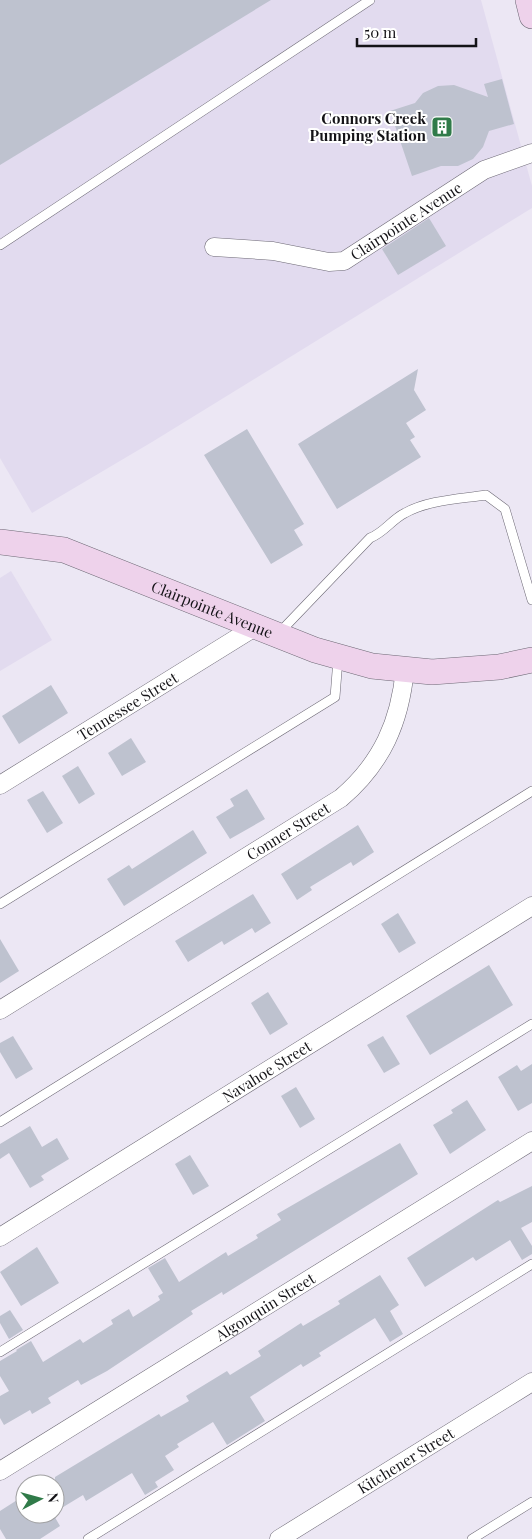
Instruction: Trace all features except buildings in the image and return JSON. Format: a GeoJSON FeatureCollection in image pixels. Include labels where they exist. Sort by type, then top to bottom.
{"type":"FeatureCollection","features":[{"type":"Feature","properties":{"kind":"street"},"geometry":{"type":"LineString","coordinates":[[528,0],[532,16]]}},
{"type":"Feature","properties":{"kind":"street","name":"Clairpointe Avenue"},"geometry":{"type":"LineString","coordinates":[[214,247],[273,250],[329,262],[344,261],[484,170],[532,153]]}},
{"type":"Feature","properties":{"kind":"street","name":"Clairpointe Avenue"},"geometry":{"type":"LineString","coordinates":[[11,543],[64,550],[266,631],[372,666],[405,669]]}},
{"type":"Feature","properties":{"kind":"street","name":"Tennessee Street"},"geometry":{"type":"LineString","coordinates":[[0,785],[266,631]]}},
{"type":"Feature","properties":{"kind":"street"},"geometry":{"type":"LineString","coordinates":[[405,669],[432,672],[499,667],[532,660]]}},
{"type":"Feature","properties":{"kind":"street","name":"Conner Street"},"geometry":{"type":"LineString","coordinates":[[0,1010],[341,798],[361,780],[382,751],[402,698],[405,669]]}},
{"type":"Feature","properties":{"kind":"street","name":"Navahoe Street"},"geometry":{"type":"LineString","coordinates":[[0,1237],[532,906]]}},
{"type":"Feature","properties":{"kind":"street","name":"Algonquin Street"},"geometry":{"type":"LineString","coordinates":[[0,1471],[532,1141]]}},
{"type":"Feature","properties":{"kind":"street","name":"Kitchener Street"},"geometry":{"type":"LineString","coordinates":[[279,1539],[532,1382]]}},
{"type":"Feature","properties":{"kind":"lane"},"geometry":{"type":"LineString","coordinates":[[0,245],[370,0]]}},
{"type":"Feature","properties":{"kind":"lane"},"geometry":{"type":"LineString","coordinates":[[266,631],[370,538],[382,533],[404,513],[428,504],[486,495],[505,509],[532,600]]}},
{"type":"Feature","properties":{"kind":"lane"},"geometry":{"type":"LineString","coordinates":[[0,904],[335,697],[338,656]]}},
{"type":"Feature","properties":{"kind":"lane"},"geometry":{"type":"LineString","coordinates":[[0,1122],[532,791]]}},
{"type":"Feature","properties":{"kind":"lane"},"geometry":{"type":"LineString","coordinates":[[0,1352],[532,1024]]}},
{"type":"Feature","properties":{"kind":"lane"},"geometry":{"type":"LineString","coordinates":[[88,1539],[532,1264]]}},
{"type":"Feature","properties":{"kind":"lane"},"geometry":{"type":"LineString","coordinates":[[472,1539],[532,1502]]}},
{"type":"Feature","properties":{"kind":"shaded area"},"geometry":{"type":"Polygon","coordinates":[[[0,0],[481,0],[532,186],[532,208],[152,442],[32,513],[0,458],[0,0]]]}},
{"type":"Feature","properties":{"kind":"shaded area"},"geometry":{"type":"Polygon","coordinates":[[[11,571],[52,640],[0,671],[0,578],[11,571]]]}},
{"type":"Feature","properties":{"kind":"place","name":"Connors Creek Pumping Station"},"geometry":{"type":"Point","coordinates":[442,127]}}]}
